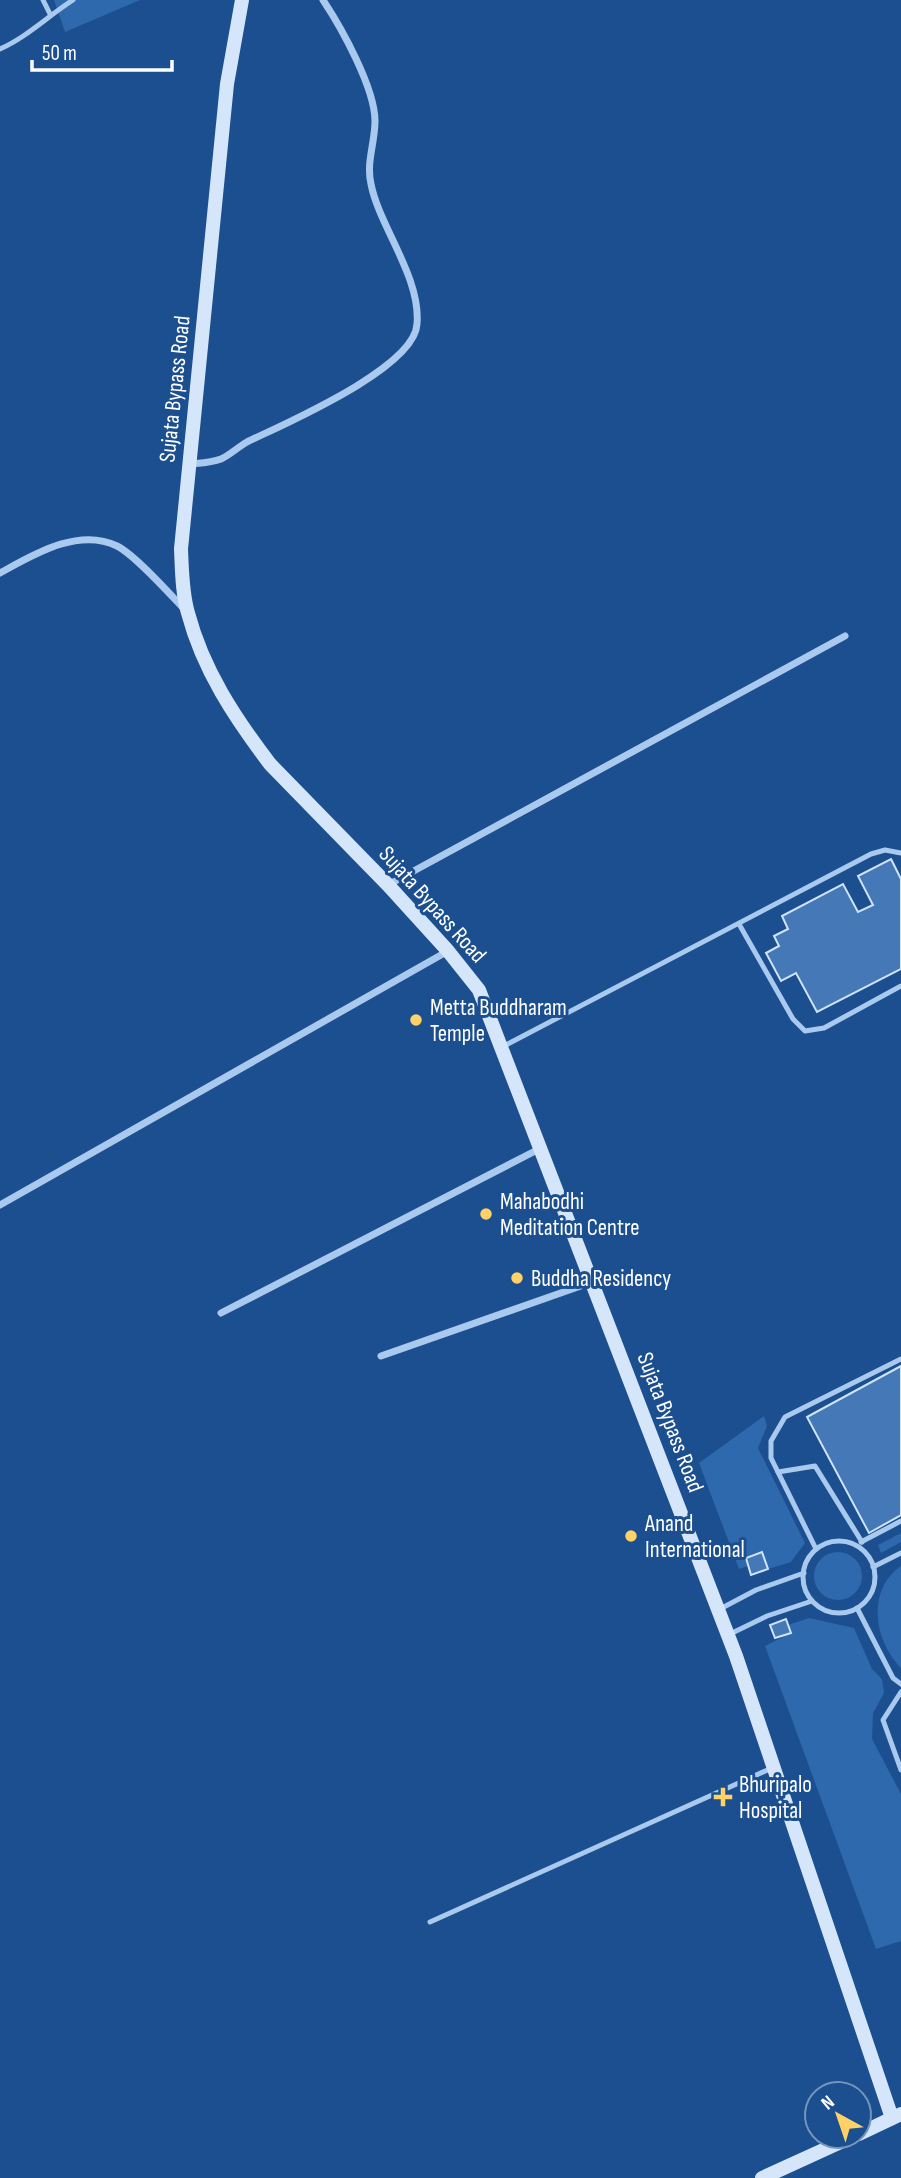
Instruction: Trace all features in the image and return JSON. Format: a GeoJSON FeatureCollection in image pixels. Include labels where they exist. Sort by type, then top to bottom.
{"type":"FeatureCollection","features":[{"type":"Feature","properties":{"kind":"street","name":"Sujata Bypass Road"},"geometry":{"type":"LineString","coordinates":[[242,0],[227,84],[181,549],[187,612],[214,681],[249,737],[270,764],[388,885],[448,951],[479,990],[594,1282],[727,1635],[897,2116]]}},
{"type":"Feature","properties":{"kind":"street"},"geometry":{"type":"LineString","coordinates":[[189,464],[221,459],[243,444],[356,386],[386,366],[416,333],[414,303],[400,253],[371,187],[368,168],[376,117],[359,67],[323,0]]}},
{"type":"Feature","properties":{"kind":"street"},"geometry":{"type":"LineString","coordinates":[[0,573],[39,552],[61,545],[78,540],[101,541],[119,546],[187,612]]}},
{"type":"Feature","properties":{"kind":"street"},"geometry":{"type":"LineString","coordinates":[[388,885],[845,636]]}},
{"type":"Feature","properties":{"kind":"street"},"geometry":{"type":"LineString","coordinates":[[0,1205],[448,951]]}},
{"type":"Feature","properties":{"kind":"street"},"geometry":{"type":"LineString","coordinates":[[221,1313],[541,1148]]}},
{"type":"Feature","properties":{"kind":"street"},"geometry":{"type":"LineString","coordinates":[[381,1356],[594,1282]]}},
{"type":"Feature","properties":{"kind":"street"},"geometry":{"type":"LineString","coordinates":[[873,2127],[897,2116]]}},
{"type":"Feature","properties":{"kind":"street"},"geometry":{"type":"LineString","coordinates":[[762,2178],[823,2150]]}},
{"type":"Feature","properties":{"kind":"lane"},"geometry":{"type":"LineString","coordinates":[[43,0],[50,14]]}},
{"type":"Feature","properties":{"kind":"lane"},"geometry":{"type":"LineString","coordinates":[[0,49],[24,37],[50,14],[73,0]]}},
{"type":"Feature","properties":{"kind":"lane"},"geometry":{"type":"LineString","coordinates":[[502,1047],[871,854],[885,850],[901,853]]}},
{"type":"Feature","properties":{"kind":"lane"},"geometry":{"type":"LineString","coordinates":[[739,924],[793,1019],[805,1031],[824,1028],[901,986]]}},
{"type":"Feature","properties":{"kind":"lane"},"geometry":{"type":"LineString","coordinates":[[816,1549],[771,1458],[771,1441],[785,1417],[901,1359]]}},
{"type":"Feature","properties":{"kind":"lane"},"geometry":{"type":"LineString","coordinates":[[778,1472],[815,1466],[862,1542]]}},
{"type":"Feature","properties":{"kind":"lane"},"geometry":{"type":"LineString","coordinates":[[855,1545],[901,1521]]}},
{"type":"Feature","properties":{"kind":"lane"},"geometry":{"type":"LineString","coordinates":[[838,1541],[855,1545],[868,1556],[873,1567],[872,1590],[857,1608],[833,1612],[813,1601],[806,1591],[804,1573],[808,1557],[816,1549],[838,1541]]}},
{"type":"Feature","properties":{"kind":"lane"},"geometry":{"type":"LineString","coordinates":[[873,1567],[901,1553]]}},
{"type":"Feature","properties":{"kind":"lane"},"geometry":{"type":"LineString","coordinates":[[718,1611],[756,1590],[804,1573]]}},
{"type":"Feature","properties":{"kind":"lane"},"geometry":{"type":"LineString","coordinates":[[727,1635],[766,1616],[813,1601]]}},
{"type":"Feature","properties":{"kind":"lane"},"geometry":{"type":"LineString","coordinates":[[857,1608],[893,1678],[901,1684]]}},
{"type":"Feature","properties":{"kind":"lane"},"geometry":{"type":"LineString","coordinates":[[901,1692],[883,1720],[901,1770]]}},
{"type":"Feature","properties":{"kind":"lane"},"geometry":{"type":"LineString","coordinates":[[430,1922],[773,1767]]}},
{"type":"Feature","properties":{"kind":"shaded area"},"geometry":{"type":"Polygon","coordinates":[[[54,0],[140,0],[65,32],[54,0]]]}},
{"type":"Feature","properties":{"kind":"shaded area"},"geometry":{"type":"Polygon","coordinates":[[[764,1416],[767,1426],[758,1448],[805,1543],[791,1562],[768,1569],[761,1552],[746,1558],[748,1566],[739,1569],[699,1463],[764,1416]]]}},
{"type":"Feature","properties":{"kind":"shaded area"},"geometry":{"type":"Polygon","coordinates":[[[901,1533],[901,1542],[881,1553],[878,1545],[901,1533]]]}},
{"type":"Feature","properties":{"kind":"shaded area"},"geometry":{"type":"Polygon","coordinates":[[[838,1552],[855,1559],[862,1576],[855,1593],[838,1600],[821,1593],[814,1576],[821,1559],[838,1552]]]}},
{"type":"Feature","properties":{"kind":"shaded area"},"geometry":{"type":"Polygon","coordinates":[[[901,1566],[901,1668],[892,1657],[880,1630],[878,1602],[882,1588],[901,1566]]]}},
{"type":"Feature","properties":{"kind":"shaded area"},"geometry":{"type":"Polygon","coordinates":[[[809,1618],[854,1628],[872,1669],[882,1679],[884,1693],[873,1713],[872,1739],[901,1794],[901,1941],[876,1949],[765,1646],[791,1633],[788,1625],[809,1618]]]}},
{"type":"Feature","properties":{"kind":"building"},"geometry":{"type":"Polygon","coordinates":[[[891,859],[901,879],[901,969],[817,1012],[796,973],[781,981],[766,953],[779,946],[774,936],[788,929],[782,916],[843,884],[858,912],[873,905],[858,876],[891,859]]]}},
{"type":"Feature","properties":{"kind":"building"},"geometry":{"type":"Polygon","coordinates":[[[901,1366],[901,1515],[869,1533],[807,1417],[901,1366]]]}},
{"type":"Feature","properties":{"kind":"building"},"geometry":{"type":"Polygon","coordinates":[[[762,1552],[768,1569],[751,1575],[746,1558],[762,1552]]]}},
{"type":"Feature","properties":{"kind":"building"},"geometry":{"type":"Polygon","coordinates":[[[786,1619],[791,1633],[775,1638],[770,1625],[786,1619]]]}},
{"type":"Feature","properties":{"kind":"place","name":"Metta Buddharam Temple"},"geometry":{"type":"Point","coordinates":[416,1020]}},
{"type":"Feature","properties":{"kind":"place","name":"Mahabodhi Meditation Centre"},"geometry":{"type":"Point","coordinates":[486,1214]}},
{"type":"Feature","properties":{"kind":"place","name":"Buddha Residency"},"geometry":{"type":"Point","coordinates":[517,1278]}},
{"type":"Feature","properties":{"kind":"place","name":"Anand International"},"geometry":{"type":"Point","coordinates":[631,1536]}},
{"type":"Feature","properties":{"kind":"place","name":"Bhuripalo Hospital"},"geometry":{"type":"Point","coordinates":[723,1797]}}]}
